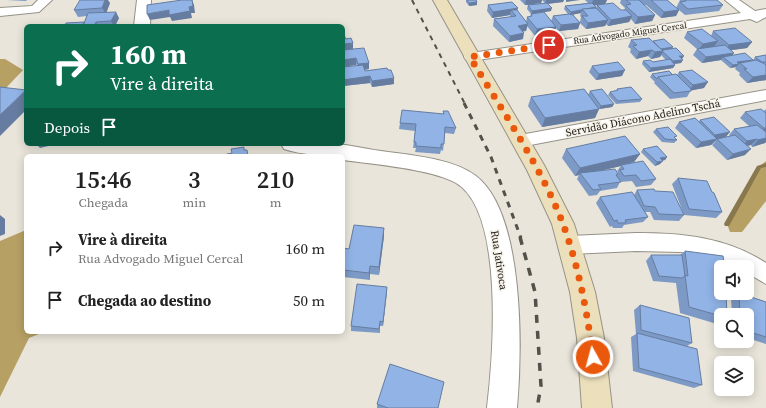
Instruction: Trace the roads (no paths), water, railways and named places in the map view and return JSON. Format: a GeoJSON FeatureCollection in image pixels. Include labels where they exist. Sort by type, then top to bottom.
{"type":"FeatureCollection","features":[{"type":"Feature","properties":{"kind":"main road"},"geometry":{"type":"LineString","coordinates":[[440,0],[470,57],[546,188],[570,245],[586,304],[593,357],[597,408]]}},
{"type":"Feature","properties":{"kind":"street"},"geometry":{"type":"LineString","coordinates":[[15,24],[46,0]]}},
{"type":"Feature","properties":{"kind":"street"},"geometry":{"type":"LineString","coordinates":[[142,24],[144,0]]}},
{"type":"Feature","properties":{"kind":"street"},"geometry":{"type":"LineString","coordinates":[[731,0],[766,24]]}},
{"type":"Feature","properties":{"kind":"street"},"geometry":{"type":"LineString","coordinates":[[0,12],[35,9]]}},
{"type":"Feature","properties":{"kind":"street","name":"Rua Advogado Miguel Cercal"},"geometry":{"type":"LineString","coordinates":[[470,57],[766,13]]}},
{"type":"Feature","properties":{"kind":"street","name":"Servidão Diácono Adelino Tschá"},"geometry":{"type":"LineString","coordinates":[[520,141],[766,95]]}},
{"type":"Feature","properties":{"kind":"street","name":"Rua Jativoca"},"geometry":{"type":"LineString","coordinates":[[312,146],[434,167],[458,174],[473,184],[492,218],[504,276],[506,355],[502,408]]}},
{"type":"Feature","properties":{"kind":"street"},"geometry":{"type":"LineString","coordinates":[[570,245],[675,242],[723,252],[742,259],[766,274]]}},
{"type":"Feature","properties":{"kind":"waterway"},"geometry":{"type":"LineString","coordinates":[[727,224],[759,167],[766,165]]}},
{"type":"Feature","properties":{"kind":"railway"},"geometry":{"type":"LineString","coordinates":[[412,0],[465,104]]}},
{"type":"Feature","properties":{"kind":"railway"},"geometry":{"type":"LineString","coordinates":[[464,103],[491,157],[521,238]]}},
{"type":"Feature","properties":{"kind":"railway"},"geometry":{"type":"LineString","coordinates":[[520,237],[535,292],[541,386],[537,408]]}}]}
